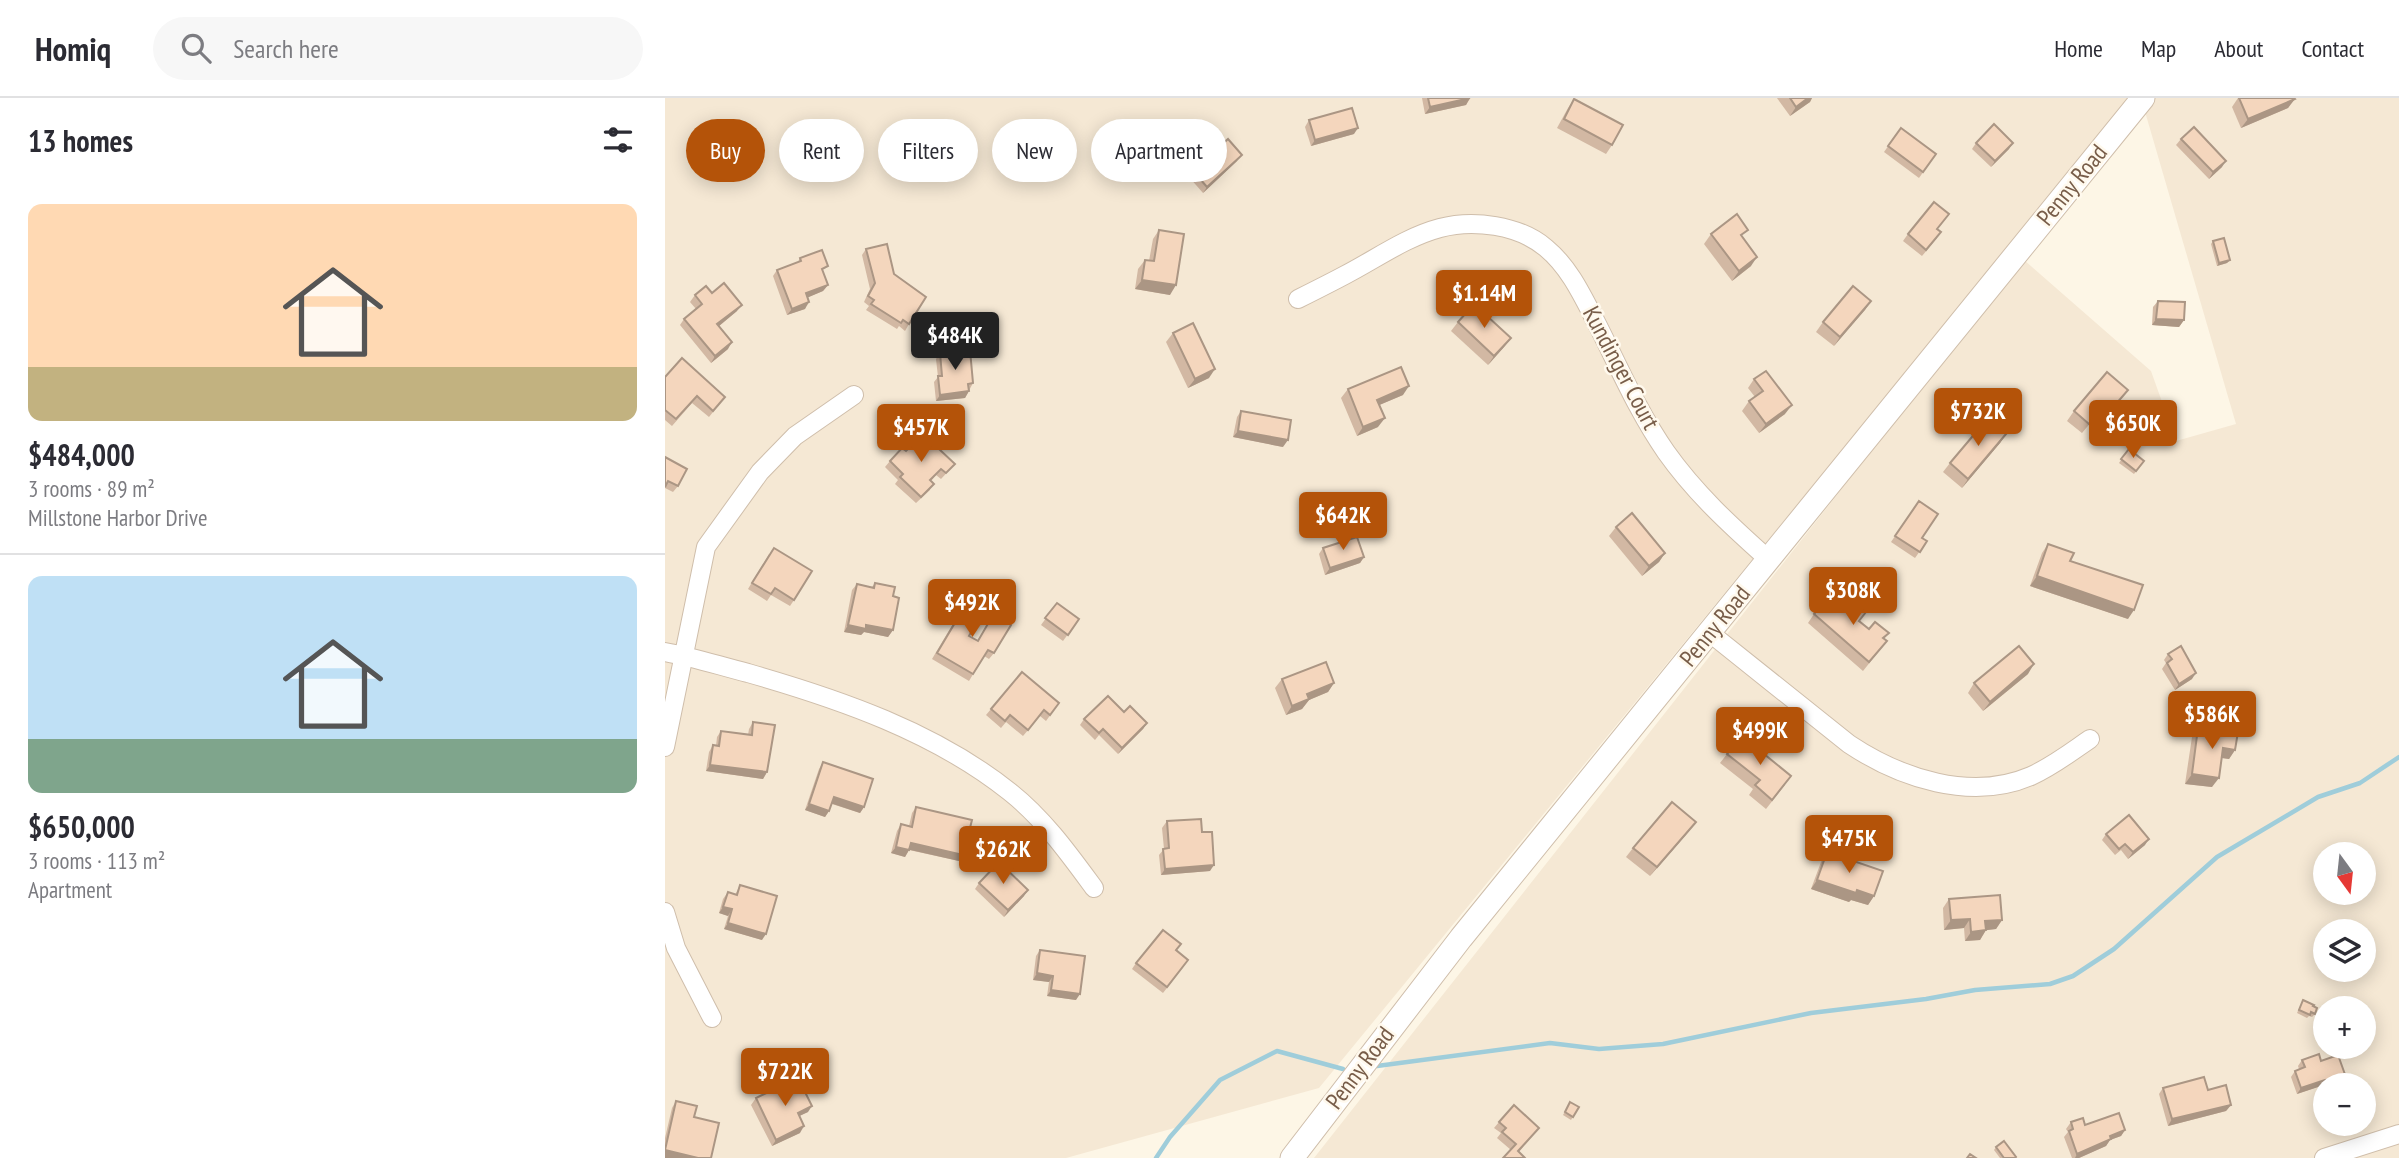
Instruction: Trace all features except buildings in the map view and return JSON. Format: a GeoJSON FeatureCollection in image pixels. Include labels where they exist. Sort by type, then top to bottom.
{"type":"FeatureCollection","features":[{"type":"Feature","properties":{"kind":"street","name":"Penny Road"},"geometry":{"type":"LineString","coordinates":[[1292,1158],[1406,1006],[2143,98]]}},
{"type":"Feature","properties":{"kind":"street","name":"Kundinger Court"},"geometry":{"type":"LineString","coordinates":[[1298,299],[1392,248],[1440,228],[1477,225],[1515,231],[1530,238],[1545,247],[1559,261],[1580,290],[1666,452],[1696,491],[1768,559]]}},
{"type":"Feature","properties":{"kind":"street"},"geometry":{"type":"LineString","coordinates":[[665,747],[706,547],[768,463],[795,436],[854,395]]}},
{"type":"Feature","properties":{"kind":"street"},"geometry":{"type":"LineString","coordinates":[[1710,633],[1849,744],[1873,760],[1898,771],[1963,787],[1998,786],[2029,777],[2057,763],[2091,739]]}},
{"type":"Feature","properties":{"kind":"street"},"geometry":{"type":"LineString","coordinates":[[665,652],[799,688],[856,708],[921,736],[973,766],[1011,793],[1058,839],[1094,888]]}},
{"type":"Feature","properties":{"kind":"street"},"geometry":{"type":"LineString","coordinates":[[665,912],[675,948],[712,1018]]}},
{"type":"Feature","properties":{"kind":"street"},"geometry":{"type":"LineString","coordinates":[[2324,1158],[2399,1134]]}},
{"type":"Feature","properties":{"kind":"shaded area"},"geometry":{"type":"Polygon","coordinates":[[[665,98],[2133,98],[1319,1088],[1066,1158],[665,1158],[665,98]]]}},
{"type":"Feature","properties":{"kind":"shaded area"},"geometry":{"type":"Polygon","coordinates":[[[2141,98],[2399,98],[2399,1158],[1314,1158],[2023,259],[2151,371],[2176,441],[2236,424],[2141,98]]]}},
{"type":"Feature","properties":{"kind":"waterway"},"geometry":{"type":"LineString","coordinates":[[1377,1066],[1550,1043],[1599,1049],[1663,1044],[1811,1013],[1926,999],[1975,990],[2050,984],[2073,976],[2114,949],[2217,857],[2318,797],[2360,783],[2399,757]]}},
{"type":"Feature","properties":{"kind":"waterway"},"geometry":{"type":"LineString","coordinates":[[1156,1158],[1170,1137],[1220,1080],[1277,1051],[1343,1069]]}}]}
